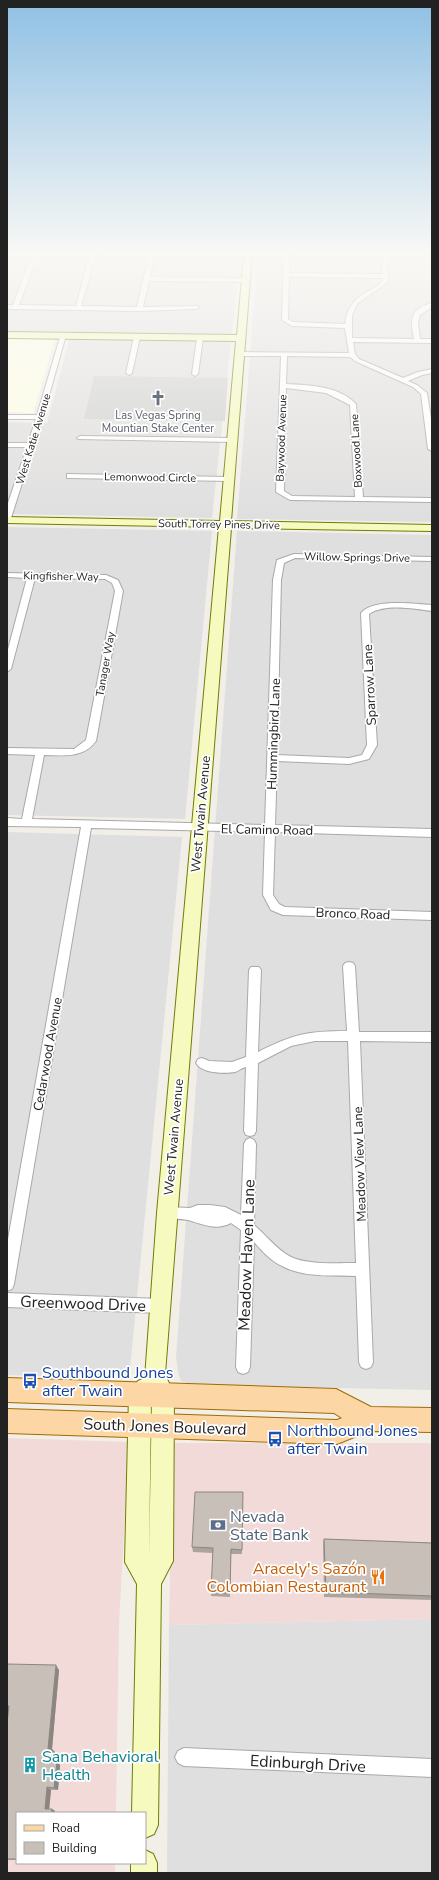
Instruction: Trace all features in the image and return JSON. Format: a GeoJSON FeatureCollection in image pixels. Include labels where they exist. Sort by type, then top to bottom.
{"type":"FeatureCollection","features":[{"type":"Feature","properties":{"kind":"main road","name":"South Jones Boulevard"},"geometry":{"type":"LineString","coordinates":[[7,1390],[152,1388],[336,1401],[369,1419]]}},
{"type":"Feature","properties":{"kind":"main road","name":"South Jones Boulevard"},"geometry":{"type":"LineString","coordinates":[[7,1421],[338,1432],[369,1419],[432,1420]]}},
{"type":"Feature","properties":{"kind":"street","name":"West Katie Avenue"},"geometry":{"type":"LineString","coordinates":[[7,519],[40,417],[61,342]]}},
{"type":"Feature","properties":{"kind":"street"},"geometry":{"type":"LineString","coordinates":[[129,374],[136,342]]}},
{"type":"Feature","properties":{"kind":"street"},"geometry":{"type":"LineString","coordinates":[[195,374],[199,342]]}},
{"type":"Feature","properties":{"kind":"street","name":"West Twain Avenue"},"geometry":{"type":"LineString","coordinates":[[145,1812],[149,1582],[161,1561],[150,1426],[152,1388],[241,342]]}},
{"type":"Feature","properties":{"kind":"street"},"geometry":{"type":"LineString","coordinates":[[350,342],[352,355],[357,360],[415,386],[424,393],[432,449]]}},
{"type":"Feature","properties":{"kind":"street"},"geometry":{"type":"LineString","coordinates":[[240,354],[352,355]]}},
{"type":"Feature","properties":{"kind":"street","name":"Baywood Avenue"},"geometry":{"type":"LineString","coordinates":[[284,354],[280,492],[284,496],[290,498],[359,499]]}},
{"type":"Feature","properties":{"kind":"street"},"geometry":{"type":"LineString","coordinates":[[402,381],[420,373],[432,371]]}},
{"type":"Feature","properties":{"kind":"street","name":"Boxwood Lane"},"geometry":{"type":"LineString","coordinates":[[283,386],[319,388],[353,404],[359,499]]}},
{"type":"Feature","properties":{"kind":"street"},"geometry":{"type":"LineString","coordinates":[[7,417],[40,417]]}},
{"type":"Feature","properties":{"kind":"street"},"geometry":{"type":"LineString","coordinates":[[80,438],[232,440]]}},
{"type":"Feature","properties":{"kind":"street"},"geometry":{"type":"LineString","coordinates":[[7,445],[31,445]]}},
{"type":"Feature","properties":{"kind":"street","name":"Lemonwood Circle"},"geometry":{"type":"LineString","coordinates":[[70,476],[229,479]]}},
{"type":"Feature","properties":{"kind":"street"},"geometry":{"type":"LineString","coordinates":[[359,499],[432,500]]}},
{"type":"Feature","properties":{"kind":"street","name":"South Torrey Pines Drive"},"geometry":{"type":"LineString","coordinates":[[7,519],[432,528]]}},
{"type":"Feature","properties":{"kind":"street","name":"Willow Springs Drive"},"geometry":{"type":"LineString","coordinates":[[282,560],[294,556],[432,558]]}},
{"type":"Feature","properties":{"kind":"street","name":"Hummingbird Lane"},"geometry":{"type":"LineString","coordinates":[[275,907],[268,895],[269,829],[277,580],[280,562],[282,560]]}},
{"type":"Feature","properties":{"kind":"street","name":"Kingfisher Way"},"geometry":{"type":"LineString","coordinates":[[7,575],[106,577],[114,580]]}},
{"type":"Feature","properties":{"kind":"street"},"geometry":{"type":"LineString","coordinates":[[7,669],[32,575]]}},
{"type":"Feature","properties":{"kind":"street","name":"Tanager Way"},"geometry":{"type":"LineString","coordinates":[[40,751],[75,752],[85,748],[91,741],[119,591],[118,585],[114,580]]}},
{"type":"Feature","properties":{"kind":"street","name":"Sparrow Lane"},"geometry":{"type":"LineString","coordinates":[[272,758],[349,760],[366,757],[372,745],[365,613],[381,607],[432,608]]}},
{"type":"Feature","properties":{"kind":"street"},"geometry":{"type":"LineString","coordinates":[[7,751],[40,751],[26,823]]}},
{"type":"Feature","properties":{"kind":"street","name":"El Camino Road"},"geometry":{"type":"LineString","coordinates":[[7,822],[432,833]]}},
{"type":"Feature","properties":{"kind":"street","name":"Cedarwood Avenue"},"geometry":{"type":"LineString","coordinates":[[7,1284],[87,824]]}},
{"type":"Feature","properties":{"kind":"street","name":"Bronco Road"},"geometry":{"type":"LineString","coordinates":[[275,907],[283,911],[432,916]]}},
{"type":"Feature","properties":{"kind":"street","name":"Meadow View Lane"},"geometry":{"type":"LineString","coordinates":[[349,966],[354,1037],[366,1362]]}},
{"type":"Feature","properties":{"kind":"street","name":"Meadow Haven Lane"},"geometry":{"type":"LineString","coordinates":[[243,1367],[250,1138],[246,1062],[255,970]]}},
{"type":"Feature","properties":{"kind":"street"},"geometry":{"type":"LineString","coordinates":[[179,1062],[202,1062],[208,1066],[234,1067],[288,1042],[315,1036],[432,1037]]}},
{"type":"Feature","properties":{"kind":"street"},"geometry":{"type":"LineString","coordinates":[[166,1213],[190,1214],[197,1218],[210,1220],[224,1220],[231,1216],[247,1226],[288,1263],[317,1268],[363,1270]]}},
{"type":"Feature","properties":{"kind":"street","name":"Greenwood Drive"},"geometry":{"type":"LineString","coordinates":[[7,1300],[160,1306]]}},
{"type":"Feature","properties":{"kind":"street","name":"Edinburgh Drive"},"geometry":{"type":"LineString","coordinates":[[184,1757],[432,1768]]}},
{"type":"Feature","properties":{"kind":"shaded area"},"geometry":{"type":"Polygon","coordinates":[[[7,342],[54,342],[33,413],[7,412],[7,342]]]}},
{"type":"Feature","properties":{"kind":"shaded area"},"geometry":{"type":"Polygon","coordinates":[[[69,342],[231,342],[212,518],[7,514],[7,422],[47,423],[69,342]]]}},
{"type":"Feature","properties":{"kind":"shaded area"},"geometry":{"type":"Polygon","coordinates":[[[251,342],[432,342],[432,522],[237,519],[251,342]]]}},
{"type":"Feature","properties":{"kind":"shaded area","name":"Las Vegas Spring Mountian Stake Center"},"geometry":{"type":"Polygon","coordinates":[[[94,376],[228,378],[225,421],[84,419],[94,376]]]}},
{"type":"Feature","properties":{"kind":"shaded area"},"geometry":{"type":"Polygon","coordinates":[[[7,527],[212,531],[185,819],[7,815],[7,527]]]}},
{"type":"Feature","properties":{"kind":"shaded area"},"geometry":{"type":"Polygon","coordinates":[[[237,531],[432,535],[432,1390],[194,1385],[181,1381],[178,1372],[176,1357],[237,531]]]}},
{"type":"Feature","properties":{"kind":"shaded area"},"geometry":{"type":"Polygon","coordinates":[[[7,832],[182,837],[129,1379],[7,1375],[7,832]]]}},
{"type":"Feature","properties":{"kind":"shaded area"},"geometry":{"type":"Polygon","coordinates":[[[7,1438],[129,1442],[119,1623],[116,1812],[16,1812],[16,1864],[115,1864],[115,1873],[7,1873],[7,1438]]]}},
{"type":"Feature","properties":{"kind":"shaded area"},"geometry":{"type":"Polygon","coordinates":[[[173,1443],[432,1443],[432,1619],[169,1625],[173,1443]]]}},
{"type":"Feature","properties":{"kind":"shaded area"},"geometry":{"type":"Polygon","coordinates":[[[432,1619],[432,1873],[167,1873],[169,1625],[432,1619]]]}},
{"type":"Feature","properties":{"kind":"building","name":"Nevada State Bank"},"geometry":{"type":"Polygon","coordinates":[[[195,1492],[243,1492],[242,1550],[231,1549],[230,1593],[211,1592],[213,1548],[192,1547],[195,1492]]]}},
{"type":"Feature","properties":{"kind":"building","name":"Aracely's Sazón Colombian Restaurant"},"geometry":{"type":"Polygon","coordinates":[[[324,1539],[432,1543],[432,1596],[326,1592],[324,1539]]]}},
{"type":"Feature","properties":{"kind":"building","name":"Sana Behavioral Health"},"geometry":{"type":"Polygon","coordinates":[[[7,1664],[56,1665],[48,1749],[51,1749],[50,1762],[57,1762],[54,1788],[47,1787],[45,1809],[52,1809],[51,1812],[16,1812],[16,1859],[7,1859],[7,1723],[9,1706],[7,1706],[7,1664]]]}},
{"type":"Feature","properties":{"kind":"place","name":"Las Vegas Spring Mountian Stake Center"},"geometry":{"type":"Point","coordinates":[158,398]}},
{"type":"Feature","properties":{"kind":"place","name":"Southbound Jones after Twain"},"geometry":{"type":"Point","coordinates":[30,1381]}},
{"type":"Feature","properties":{"kind":"place","name":"Northbound Jones after Twain"},"geometry":{"type":"Point","coordinates":[275,1439]}},
{"type":"Feature","properties":{"kind":"place","name":"Nevada State Bank"},"geometry":{"type":"Point","coordinates":[218,1525]}},
{"type":"Feature","properties":{"kind":"place","name":"Aracely's Sazón Colombian Restaurant"},"geometry":{"type":"Point","coordinates":[378,1577]}},
{"type":"Feature","properties":{"kind":"place","name":"Sana Behavioral Health"},"geometry":{"type":"Point","coordinates":[30,1765]}}]}
